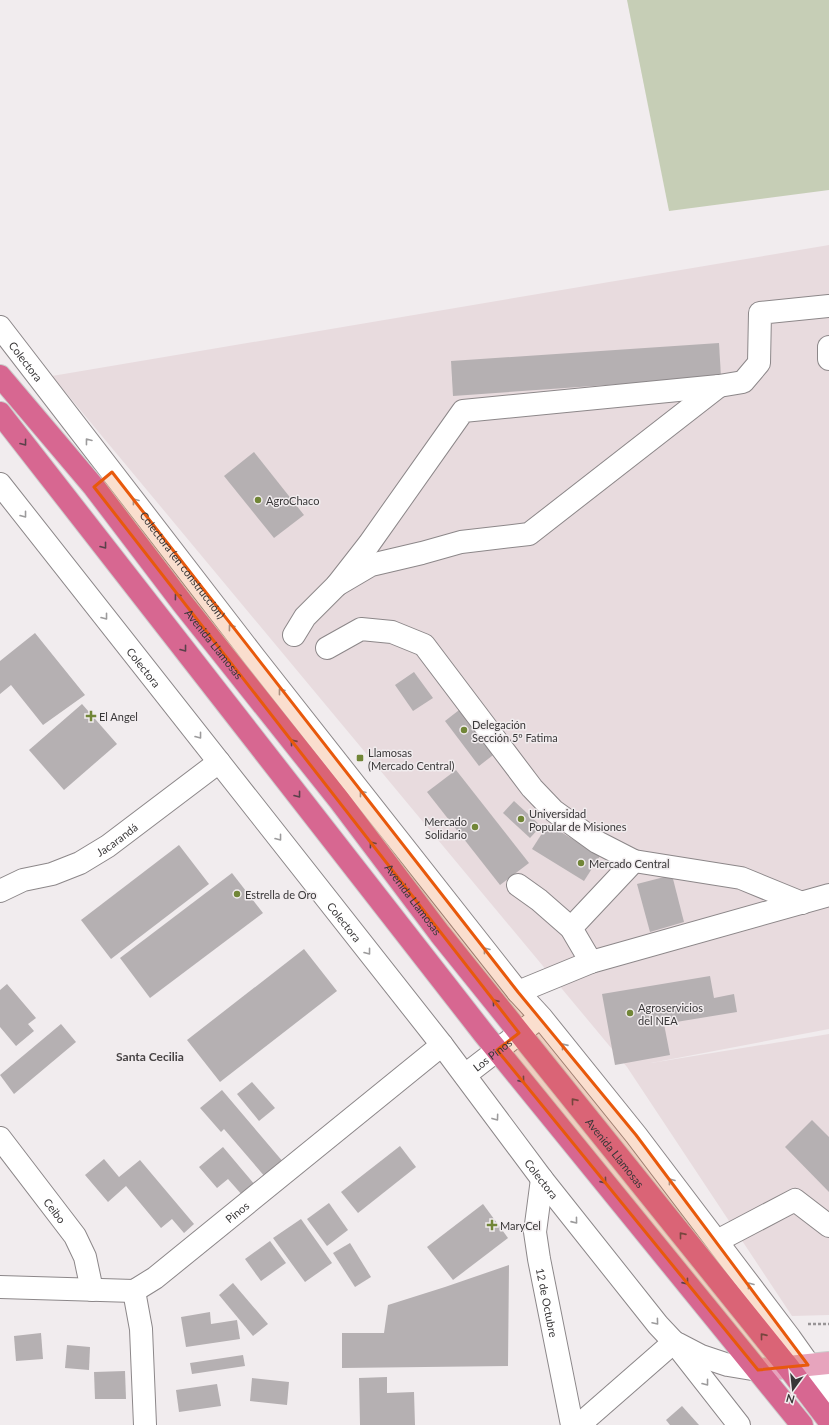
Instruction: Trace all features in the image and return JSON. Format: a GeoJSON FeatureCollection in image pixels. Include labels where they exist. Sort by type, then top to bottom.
{"type":"FeatureCollection","features":[{"type":"Feature","properties":{"kind":"highway","name":"Avenida Llamosas"},"geometry":{"type":"LineString","coordinates":[[0,376],[94,487],[236,671],[339,800],[440,934],[519,1033],[808,1365],[829,1421]]}},
{"type":"Feature","properties":{"kind":"highway"},"geometry":{"type":"LineString","coordinates":[[0,413],[497,1050],[802,1425]]}},
{"type":"Feature","properties":{"kind":"main road"},"geometry":{"type":"LineString","coordinates":[[758,1370],[808,1365]]}},
{"type":"Feature","properties":{"kind":"street"},"geometry":{"type":"LineString","coordinates":[[294,635],[305,617],[337,585],[370,544],[463,411],[719,386],[743,382],[760,363],[760,313],[829,306]]}},
{"type":"Feature","properties":{"kind":"street","name":"Colectora"},"geometry":{"type":"LineString","coordinates":[[0,327],[112,472]]}},
{"type":"Feature","properties":{"kind":"street"},"geometry":{"type":"LineString","coordinates":[[829,347],[829,359]]}},
{"type":"Feature","properties":{"kind":"street"},"geometry":{"type":"LineString","coordinates":[[337,585],[371,564],[422,553],[461,542],[529,534],[719,386]]}},
{"type":"Feature","properties":{"kind":"street"},"geometry":{"type":"LineString","coordinates":[[94,487],[112,472]]}},
{"type":"Feature","properties":{"kind":"street","name":"Colectora (en construcción)"},"geometry":{"type":"LineString","coordinates":[[112,472],[255,658]]}},
{"type":"Feature","properties":{"kind":"street","name":"Colectora"},"geometry":{"type":"LineString","coordinates":[[0,484],[442,1045],[542,1179],[658,1325],[674,1342],[738,1425]]}},
{"type":"Feature","properties":{"kind":"street"},"geometry":{"type":"LineString","coordinates":[[327,648],[361,629],[392,632],[424,645],[532,788],[554,811],[597,842],[634,861],[741,878],[802,903]]}},
{"type":"Feature","properties":{"kind":"street"},"geometry":{"type":"LineString","coordinates":[[236,671],[255,658],[518,992],[636,1135],[790,1338],[829,1393]]}},
{"type":"Feature","properties":{"kind":"street","name":"Jacarandá"},"geometry":{"type":"LineString","coordinates":[[0,891],[23,880],[52,874],[80,863],[97,853],[219,762]]}},
{"type":"Feature","properties":{"kind":"street"},"geometry":{"type":"LineString","coordinates":[[571,928],[634,861]]}},
{"type":"Feature","properties":{"kind":"street"},"geometry":{"type":"LineString","coordinates":[[518,885],[539,900],[571,928],[591,962]]}},
{"type":"Feature","properties":{"kind":"street"},"geometry":{"type":"LineString","coordinates":[[518,992],[591,962],[829,895]]}},
{"type":"Feature","properties":{"kind":"street"},"geometry":{"type":"LineString","coordinates":[[518,992],[519,1033]]}},
{"type":"Feature","properties":{"kind":"street"},"geometry":{"type":"LineString","coordinates":[[519,1033],[540,1017]]}},
{"type":"Feature","properties":{"kind":"street","name":"Los Pinos"},"geometry":{"type":"LineString","coordinates":[[465,1075],[519,1033]]}},
{"type":"Feature","properties":{"kind":"street","name":"Pinos"},"geometry":{"type":"LineString","coordinates":[[134,1291],[155,1278],[442,1045]]}},
{"type":"Feature","properties":{"kind":"street","name":"Ceibo"},"geometry":{"type":"LineString","coordinates":[[0,1138],[76,1236],[85,1257],[92,1290]]}},
{"type":"Feature","properties":{"kind":"street","name":"12 de Octubre"},"geometry":{"type":"LineString","coordinates":[[542,1179],[535,1232],[572,1425]]}},
{"type":"Feature","properties":{"kind":"street"},"geometry":{"type":"LineString","coordinates":[[717,1241],[795,1200],[829,1226]]}},
{"type":"Feature","properties":{"kind":"street"},"geometry":{"type":"LineString","coordinates":[[0,1287],[134,1291],[141,1329],[145,1425]]}},
{"type":"Feature","properties":{"kind":"street"},"geometry":{"type":"LineString","coordinates":[[579,1425],[674,1342]]}},
{"type":"Feature","properties":{"kind":"street","name":"Colectora"},"geometry":{"type":"LineString","coordinates":[[674,1342],[701,1356],[728,1365],[758,1370]]}},
{"type":"Feature","properties":{"kind":"highlighted area"},"geometry":{"type":"Polygon","coordinates":[[[112,472],[518,992],[636,1135],[808,1365],[758,1370],[497,1050],[519,1033],[94,487],[112,472]]]}},
{"type":"Feature","properties":{"kind":"shaded area"},"geometry":{"type":"Polygon","coordinates":[[[829,245],[829,1029],[651,1063],[829,1034],[829,1315],[792,1316],[627,1067],[52,376],[829,245]]]}},
{"type":"Feature","properties":{"kind":"green space"},"geometry":{"type":"Polygon","coordinates":[[[627,0],[829,0],[829,190],[669,211],[627,0]]]}},
{"type":"Feature","properties":{"kind":"building"},"geometry":{"type":"Polygon","coordinates":[[[719,343],[721,377],[453,396],[451,361],[719,343]]]}},
{"type":"Feature","properties":{"kind":"building"},"geometry":{"type":"Polygon","coordinates":[[[254,452],[304,515],[274,538],[224,476],[254,452]]]}},
{"type":"Feature","properties":{"kind":"building"},"geometry":{"type":"Polygon","coordinates":[[[35,633],[85,695],[43,725],[11,685],[0,694],[0,661],[35,633]]]}},
{"type":"Feature","properties":{"kind":"building"},"geometry":{"type":"Polygon","coordinates":[[[414,672],[433,698],[413,711],[395,685],[414,672]]]}},
{"type":"Feature","properties":{"kind":"building"},"geometry":{"type":"Polygon","coordinates":[[[82,704],[117,744],[64,790],[29,750],[82,704]]]}},
{"type":"Feature","properties":{"kind":"building"},"geometry":{"type":"Polygon","coordinates":[[[463,707],[497,752],[479,766],[445,721],[463,707]]]}},
{"type":"Feature","properties":{"kind":"building"},"geometry":{"type":"Polygon","coordinates":[[[456,770],[529,863],[500,885],[427,792],[456,770]]]}},
{"type":"Feature","properties":{"kind":"building"},"geometry":{"type":"Polygon","coordinates":[[[514,801],[541,826],[530,838],[503,813],[514,801]]]}},
{"type":"Feature","properties":{"kind":"building"},"geometry":{"type":"Polygon","coordinates":[[[548,824],[600,856],[584,881],[532,849],[548,824]]]}},
{"type":"Feature","properties":{"kind":"building"},"geometry":{"type":"Polygon","coordinates":[[[179,845],[209,884],[111,959],[81,920],[179,845]]]}},
{"type":"Feature","properties":{"kind":"building"},"geometry":{"type":"Polygon","coordinates":[[[232,873],[263,913],[150,998],[120,958],[232,873]]]}},
{"type":"Feature","properties":{"kind":"building"},"geometry":{"type":"Polygon","coordinates":[[[672,875],[684,922],[650,932],[637,884],[672,875]]]}},
{"type":"Feature","properties":{"kind":"building"},"geometry":{"type":"Polygon","coordinates":[[[304,949],[337,991],[220,1082],[187,1040],[304,949]]]}},
{"type":"Feature","properties":{"kind":"building"},"geometry":{"type":"Polygon","coordinates":[[[710,976],[714,998],[734,994],[737,1012],[664,1024],[670,1055],[615,1065],[602,994],[710,976]]]}},
{"type":"Feature","properties":{"kind":"building"},"geometry":{"type":"Polygon","coordinates":[[[7,984],[36,1018],[28,1024],[34,1031],[16,1046],[0,1027],[0,990],[7,984]]]}},
{"type":"Feature","properties":{"kind":"building"},"geometry":{"type":"Polygon","coordinates":[[[61,1024],[76,1042],[14,1094],[0,1075],[61,1024]]]}},
{"type":"Feature","properties":{"kind":"building"},"geometry":{"type":"Polygon","coordinates":[[[252,1082],[275,1108],[259,1121],[237,1094],[252,1082]]]}},
{"type":"Feature","properties":{"kind":"building"},"geometry":{"type":"Polygon","coordinates":[[[222,1090],[284,1163],[266,1178],[224,1129],[221,1132],[200,1108],[222,1090]]]}},
{"type":"Feature","properties":{"kind":"building"},"geometry":{"type":"Polygon","coordinates":[[[812,1120],[829,1137],[829,1192],[785,1147],[812,1120]]]}},
{"type":"Feature","properties":{"kind":"building"},"geometry":{"type":"Polygon","coordinates":[[[400,1146],[416,1167],[358,1213],[341,1192],[400,1146]]]}},
{"type":"Feature","properties":{"kind":"building"},"geometry":{"type":"Polygon","coordinates":[[[223,1147],[255,1185],[243,1196],[228,1179],[217,1188],[199,1167],[223,1147]]]}},
{"type":"Feature","properties":{"kind":"building"},"geometry":{"type":"Polygon","coordinates":[[[104,1159],[119,1177],[140,1160],[194,1224],[184,1233],[172,1219],[161,1228],[126,1186],[108,1202],[85,1175],[104,1159]]]}},
{"type":"Feature","properties":{"kind":"building"},"geometry":{"type":"Polygon","coordinates":[[[329,1203],[348,1230],[327,1246],[307,1219],[329,1203]]]}},
{"type":"Feature","properties":{"kind":"building"},"geometry":{"type":"Polygon","coordinates":[[[483,1204],[508,1238],[453,1280],[427,1247],[483,1204]]]}},
{"type":"Feature","properties":{"kind":"building"},"geometry":{"type":"Polygon","coordinates":[[[301,1219],[332,1263],[305,1282],[273,1238],[301,1219]]]}},
{"type":"Feature","properties":{"kind":"building"},"geometry":{"type":"Polygon","coordinates":[[[270,1241],[286,1263],[261,1281],[245,1259],[270,1241]]]}},
{"type":"Feature","properties":{"kind":"building"},"geometry":{"type":"Polygon","coordinates":[[[350,1243],[371,1277],[355,1287],[333,1253],[350,1243]]]}},
{"type":"Feature","properties":{"kind":"building"},"geometry":{"type":"Polygon","coordinates":[[[509,1265],[508,1366],[342,1368],[342,1333],[384,1333],[388,1305],[509,1265]]]}},
{"type":"Feature","properties":{"kind":"building"},"geometry":{"type":"Polygon","coordinates":[[[233,1283],[268,1324],[253,1336],[219,1295],[233,1283]]]}},
{"type":"Feature","properties":{"kind":"building"},"geometry":{"type":"Polygon","coordinates":[[[210,1312],[211,1324],[237,1320],[240,1339],[186,1347],[181,1317],[210,1312]]]}},
{"type":"Feature","properties":{"kind":"building"},"geometry":{"type":"Polygon","coordinates":[[[41,1333],[43,1359],[16,1361],[14,1336],[41,1333]]]}},
{"type":"Feature","properties":{"kind":"building"},"geometry":{"type":"Polygon","coordinates":[[[67,1345],[90,1347],[89,1370],[65,1368],[67,1345]]]}},
{"type":"Feature","properties":{"kind":"building"},"geometry":{"type":"Polygon","coordinates":[[[243,1355],[245,1366],[192,1374],[190,1363],[243,1355]]]}},
{"type":"Feature","properties":{"kind":"building"},"geometry":{"type":"Polygon","coordinates":[[[125,1371],[126,1399],[95,1399],[94,1372],[125,1371]]]}},
{"type":"Feature","properties":{"kind":"building"},"geometry":{"type":"Polygon","coordinates":[[[387,1377],[387,1393],[414,1392],[415,1425],[360,1425],[359,1378],[387,1377]]]}},
{"type":"Feature","properties":{"kind":"building"},"geometry":{"type":"Polygon","coordinates":[[[252,1378],[289,1382],[287,1405],[250,1401],[252,1378]]]}},
{"type":"Feature","properties":{"kind":"building"},"geometry":{"type":"Polygon","coordinates":[[[217,1384],[221,1406],[179,1412],[176,1390],[217,1384]]]}},
{"type":"Feature","properties":{"kind":"building"},"geometry":{"type":"Polygon","coordinates":[[[682,1406],[699,1425],[670,1425],[666,1420],[682,1406]]]}},
{"type":"Feature","properties":{"kind":"place","name":"AgroChaco"},"geometry":{"type":"Point","coordinates":[258,500]}},
{"type":"Feature","properties":{"kind":"place","name":"El Angel"},"geometry":{"type":"Point","coordinates":[91,716]}},
{"type":"Feature","properties":{"kind":"place","name":"Delegación Sección 5º Fatima"},"geometry":{"type":"Point","coordinates":[464,730]}},
{"type":"Feature","properties":{"kind":"place","name":"Llamosas (Mercado Central)"},"geometry":{"type":"Point","coordinates":[360,758]}},
{"type":"Feature","properties":{"kind":"place","name":"Universidad Popular de Misiones"},"geometry":{"type":"Point","coordinates":[521,819]}},
{"type":"Feature","properties":{"kind":"place","name":"Mercado Solidario"},"geometry":{"type":"Point","coordinates":[475,827]}},
{"type":"Feature","properties":{"kind":"place","name":"Mercado Central"},"geometry":{"type":"Point","coordinates":[581,863]}},
{"type":"Feature","properties":{"kind":"place","name":"Estrella de Oro"},"geometry":{"type":"Point","coordinates":[237,894]}},
{"type":"Feature","properties":{"kind":"place","name":"Agroservicios del NEA"},"geometry":{"type":"Point","coordinates":[630,1013]}},
{"type":"Feature","properties":{"kind":"place","name":"MaryCel"},"geometry":{"type":"Point","coordinates":[492,1225]}},
{"type":"Feature","properties":{"kind":"district","name":"Santa Cecilia"},"geometry":{"type":"Point","coordinates":[150,1056]}}]}
